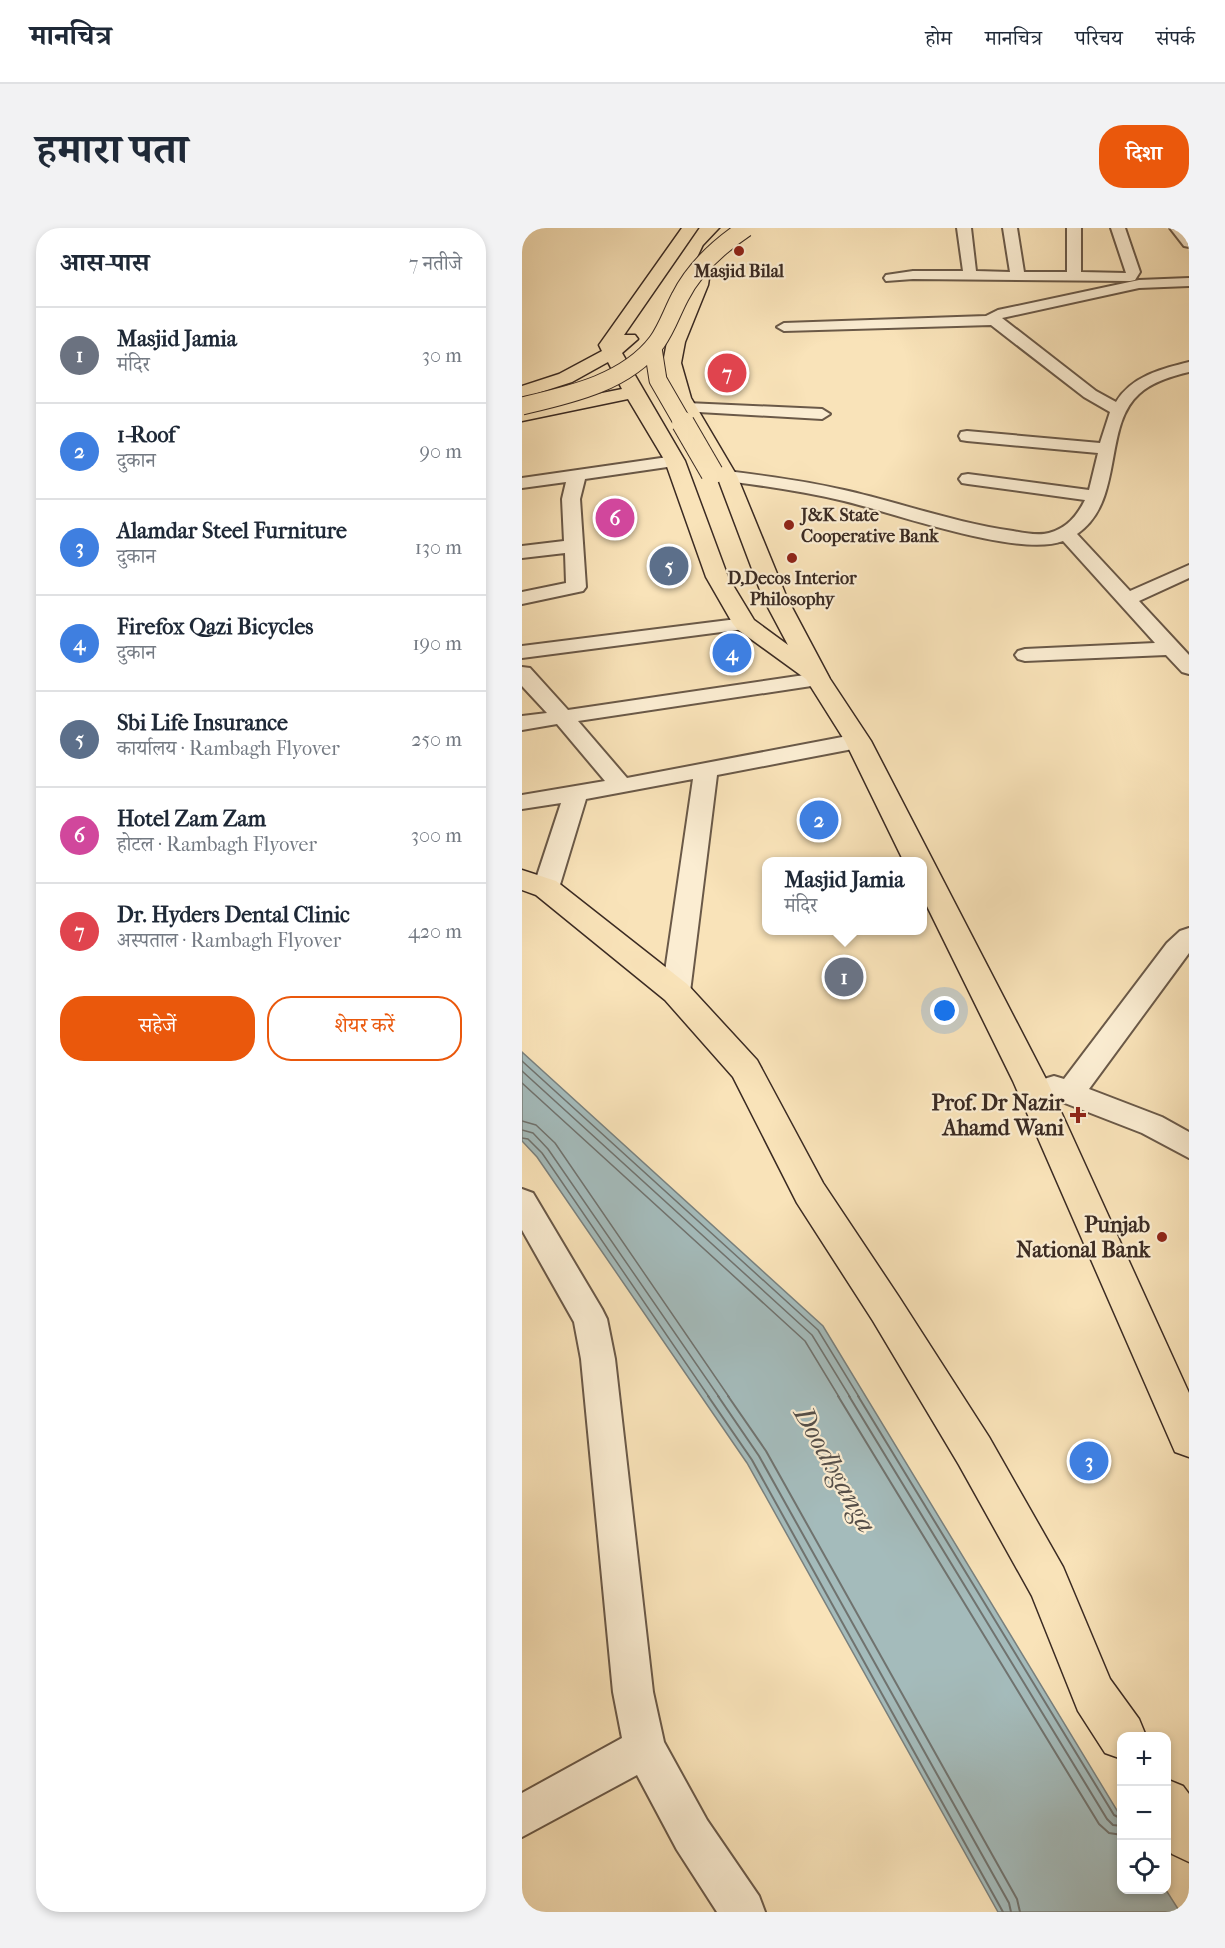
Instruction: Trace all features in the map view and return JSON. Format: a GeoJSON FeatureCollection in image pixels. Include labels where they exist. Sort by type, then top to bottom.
{"type":"FeatureCollection","features":[{"type":"Feature","properties":{"kind":"main road"},"geometry":{"type":"LineString","coordinates":[[522,392],[584,370],[612,346],[690,228]]}},
{"type":"Feature","properties":{"kind":"main road"},"geometry":{"type":"LineString","coordinates":[[612,346],[630,338],[706,228]]}},
{"type":"Feature","properties":{"kind":"main road"},"geometry":{"type":"LineString","coordinates":[[729,228],[710,249],[703,265],[700,285],[676,342],[672,363],[682,398],[720,475],[758,588],[775,598],[818,679],[858,741],[917,857]]}},
{"type":"Feature","properties":{"kind":"main road"},"geometry":{"type":"LineString","coordinates":[[522,406],[568,394],[607,380],[632,366],[652,348],[666,327],[687,282],[696,270],[714,250],[746,228]]}},
{"type":"Feature","properties":{"kind":"main road"},"geometry":{"type":"LineString","coordinates":[[612,346],[632,390],[675,461],[717,577],[745,624],[818,679]]}},
{"type":"Feature","properties":{"kind":"main road"},"geometry":{"type":"LineString","coordinates":[[652,348],[658,380],[720,475]]}},
{"type":"Feature","properties":{"kind":"main road"},"geometry":{"type":"LineString","coordinates":[[522,413],[632,390]]}},
{"type":"Feature","properties":{"kind":"main road"},"geometry":{"type":"LineString","coordinates":[[655,429],[691,415]]}},
{"type":"Feature","properties":{"kind":"main road"},"geometry":{"type":"LineString","coordinates":[[927,877],[1030,1081],[1189,1438]]}},
{"type":"Feature","properties":{"kind":"main road"},"geometry":{"type":"LineString","coordinates":[[534,884],[676,992],[745,1069],[810,1193],[886,1309],[1003,1501],[1048,1582],[1094,1695],[1119,1732]]}},
{"type":"Feature","properties":{"kind":"main road"},"geometry":{"type":"LineString","coordinates":[[1171,1809],[1189,1836]]}},
{"type":"Feature","properties":{"kind":"street"},"geometry":{"type":"LineString","coordinates":[[964,228],[970,275]]}},
{"type":"Feature","properties":{"kind":"street"},"geometry":{"type":"LineString","coordinates":[[1010,228],[1018,276]]}},
{"type":"Feature","properties":{"kind":"street"},"geometry":{"type":"LineString","coordinates":[[1074,228],[1074,276]]}},
{"type":"Feature","properties":{"kind":"street"},"geometry":{"type":"LineString","coordinates":[[891,278],[905,275],[1116,278],[1132,275],[1118,228]]}},
{"type":"Feature","properties":{"kind":"street"},"geometry":{"type":"LineString","coordinates":[[1177,228],[1189,243]]}},
{"type":"Feature","properties":{"kind":"street"},"geometry":{"type":"LineString","coordinates":[[993,320],[992,318],[998,314],[1128,286],[1189,282]]}},
{"type":"Feature","properties":{"kind":"street"},"geometry":{"type":"LineString","coordinates":[[784,327],[993,320],[1090,394],[1119,410]]}},
{"type":"Feature","properties":{"kind":"street"},"geometry":{"type":"LineString","coordinates":[[720,475],[841,494],[963,529],[1036,539],[1067,534],[1084,520],[1095,496],[1119,410],[1134,390],[1165,375],[1189,367]]}},
{"type":"Feature","properties":{"kind":"street"},"geometry":{"type":"LineString","coordinates":[[691,415],[822,414]]}},
{"type":"Feature","properties":{"kind":"street"},"geometry":{"type":"LineString","coordinates":[[967,436],[1107,449]]}},
{"type":"Feature","properties":{"kind":"street"},"geometry":{"type":"LineString","coordinates":[[522,483],[675,461]]}},
{"type":"Feature","properties":{"kind":"street"},"geometry":{"type":"LineString","coordinates":[[522,598],[576,587],[571,499],[577,474]]}},
{"type":"Feature","properties":{"kind":"street"},"geometry":{"type":"LineString","coordinates":[[968,479],[1095,496]]}},
{"type":"Feature","properties":{"kind":"street"},"geometry":{"type":"LineString","coordinates":[[1067,534],[1189,668]]}},
{"type":"Feature","properties":{"kind":"street"},"geometry":{"type":"LineString","coordinates":[[522,552],[574,546]]}},
{"type":"Feature","properties":{"kind":"street"},"geometry":{"type":"LineString","coordinates":[[1133,605],[1189,571]]}},
{"type":"Feature","properties":{"kind":"street"},"geometry":{"type":"LineString","coordinates":[[1133,605],[1189,592]]}},
{"type":"Feature","properties":{"kind":"street"},"geometry":{"type":"LineString","coordinates":[[522,652],[745,624]]}},
{"type":"Feature","properties":{"kind":"street"},"geometry":{"type":"LineString","coordinates":[[1025,655],[1172,649]]}},
{"type":"Feature","properties":{"kind":"street"},"geometry":{"type":"LineString","coordinates":[[522,673],[621,786]]}},
{"type":"Feature","properties":{"kind":"street"},"geometry":{"type":"LineString","coordinates":[[522,723],[818,679]]}},
{"type":"Feature","properties":{"kind":"street"},"geometry":{"type":"LineString","coordinates":[[522,802],[621,786],[858,741]]}},
{"type":"Feature","properties":{"kind":"street"},"geometry":{"type":"LineString","coordinates":[[676,992],[706,769]]}},
{"type":"Feature","properties":{"kind":"street"},"geometry":{"type":"LineString","coordinates":[[534,884],[576,792]]}},
{"type":"Feature","properties":{"kind":"street"},"geometry":{"type":"LineString","coordinates":[[1071,1092],[1176,950],[1189,937]]}},
{"type":"Feature","properties":{"kind":"street"},"geometry":{"type":"LineString","coordinates":[[1030,1081],[1071,1092],[1152,1125],[1189,1146]]}},
{"type":"Feature","properties":{"kind":"street"},"geometry":{"type":"LineString","coordinates":[[522,1202],[590,1319],[598,1359],[633,1692],[645,1748],[692,1835],[743,1912]]}},
{"type":"Feature","properties":{"kind":"street"},"geometry":{"type":"LineString","coordinates":[[522,1816],[645,1748]]}},
{"type":"Feature","properties":{"kind":"water","name":"Doodhganga"},"geometry":{"type":"Polygon","coordinates":[[[522,1052],[823,1326],[1117,1810],[1117,1894],[1169,1894],[1180,1912],[998,1912],[747,1463],[537,1157],[522,1141],[522,1052]]]}},
{"type":"Feature","properties":{"kind":"place","name":"Masjid Bilal"},"geometry":{"type":"Point","coordinates":[739,251]}},
{"type":"Feature","properties":{"kind":"place","name":"Dr. Hyders Dental Clinic"},"geometry":{"type":"Point","coordinates":[727,373]}},
{"type":"Feature","properties":{"kind":"place","name":"Hotel Zam Zam"},"geometry":{"type":"Point","coordinates":[615,518]}},
{"type":"Feature","properties":{"kind":"place","name":"J&K State Cooperative Bank"},"geometry":{"type":"Point","coordinates":[789,525]}},
{"type":"Feature","properties":{"kind":"place","name":"D,Decos Interior Philosophy"},"geometry":{"type":"Point","coordinates":[792,558]}},
{"type":"Feature","properties":{"kind":"place","name":"Sbi Life Insurance"},"geometry":{"type":"Point","coordinates":[669,566]}},
{"type":"Feature","properties":{"kind":"place","name":"Firefox Qazi Bicycles"},"geometry":{"type":"Point","coordinates":[732,653]}},
{"type":"Feature","properties":{"kind":"place","name":"1-Roof"},"geometry":{"type":"Point","coordinates":[819,820]}},
{"type":"Feature","properties":{"kind":"place","name":"Masjid Jamia"},"geometry":{"type":"Point","coordinates":[844,977]}},
{"type":"Feature","properties":{"kind":"place","name":"Prof. Dr Nazir Ahamd Wani"},"geometry":{"type":"Point","coordinates":[1078,1115]}},
{"type":"Feature","properties":{"kind":"place","name":"Punjab National Bank"},"geometry":{"type":"Point","coordinates":[1162,1237]}},
{"type":"Feature","properties":{"kind":"place","name":"Alamdar Steel Furniture"},"geometry":{"type":"Point","coordinates":[1089,1461]}}]}
